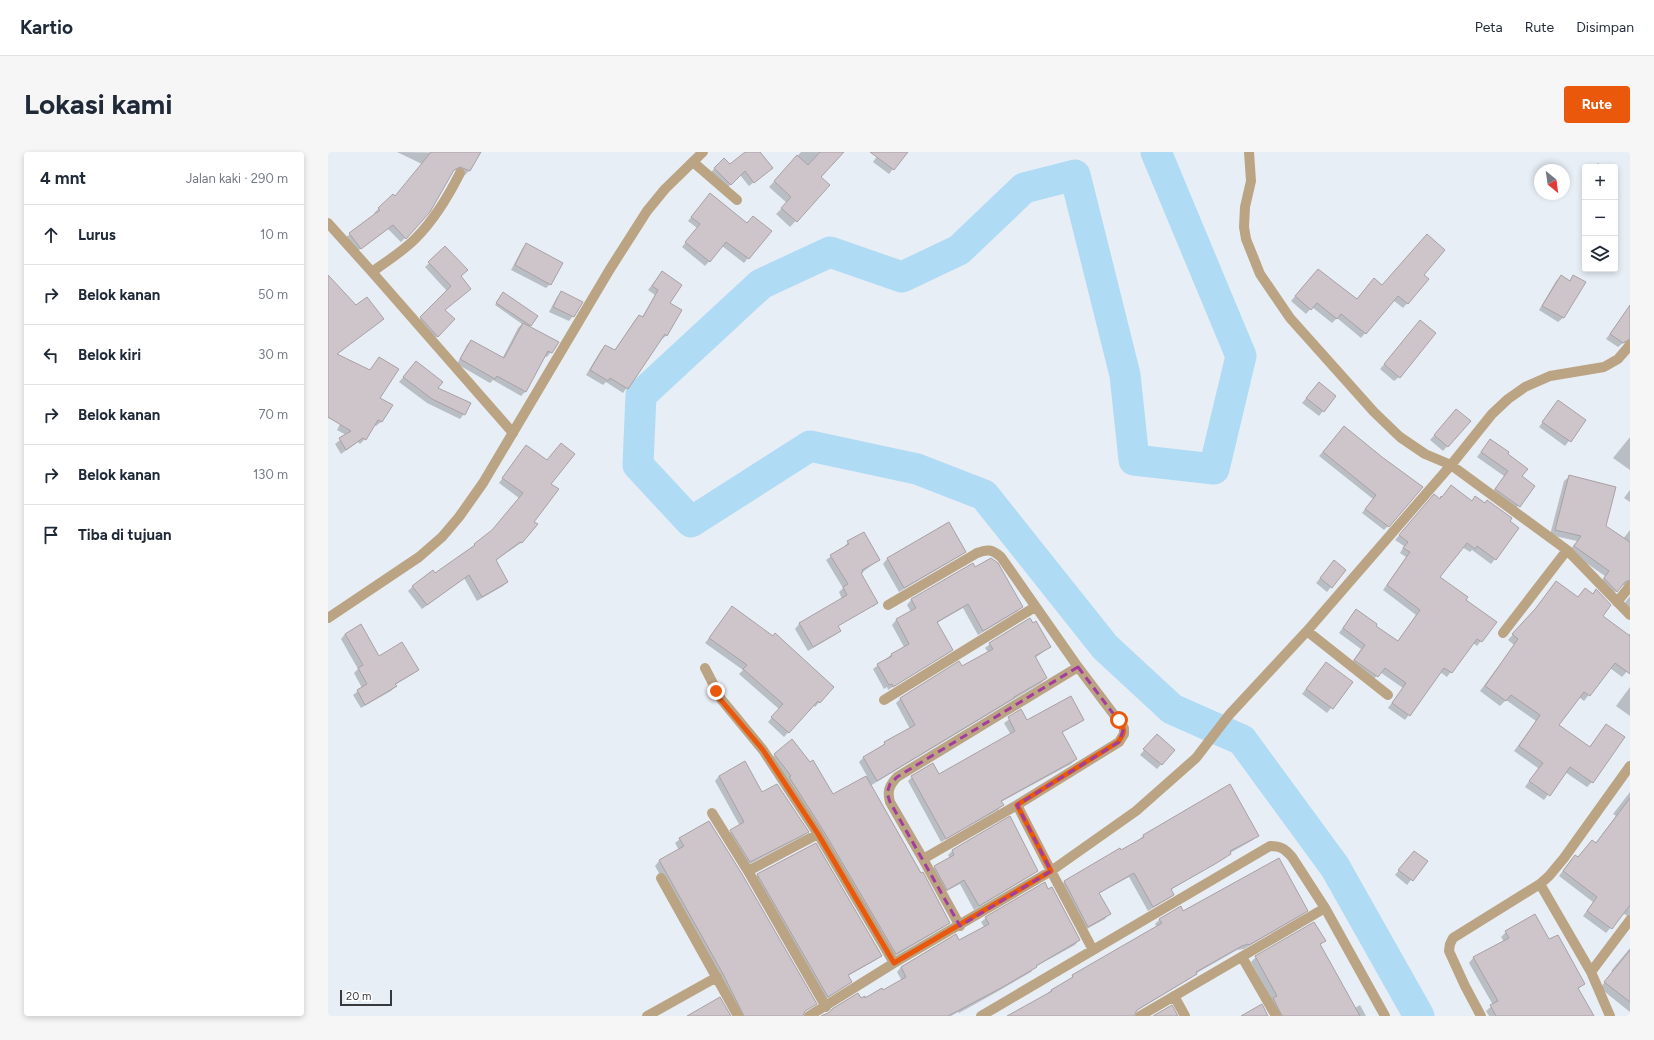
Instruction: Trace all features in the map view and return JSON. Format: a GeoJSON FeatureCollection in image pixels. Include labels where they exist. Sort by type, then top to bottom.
{"type":"FeatureCollection","features":[{"type":"Feature","properties":{"kind":"street"},"geometry":{"type":"LineString","coordinates":[[328,618],[419,557],[442,537],[459,517],[483,483],[610,269],[647,210],[665,188],[704,152]]}},
{"type":"Feature","properties":{"kind":"street"},"geometry":{"type":"LineString","coordinates":[[1249,152],[1251,181],[1245,207],[1244,227],[1246,239],[1252,258],[1267,286],[1290,318],[1374,412],[1400,437],[1425,454],[1452,465],[1567,550],[1630,615]]}},
{"type":"Feature","properties":{"kind":"street"},"geometry":{"type":"LineString","coordinates":[[693,162],[737,200]]}},
{"type":"Feature","properties":{"kind":"street"},"geometry":{"type":"LineString","coordinates":[[372,272],[404,248],[424,230],[447,199],[460,173]]}},
{"type":"Feature","properties":{"kind":"street"},"geometry":{"type":"LineString","coordinates":[[328,223],[513,432]]}},
{"type":"Feature","properties":{"kind":"street"},"geometry":{"type":"LineString","coordinates":[[809,1016],[826,1007],[894,963],[960,926],[1051,871],[1136,810],[1196,758],[1229,715],[1307,631],[1452,465],[1492,414],[1508,399],[1525,387],[1550,376],[1604,367],[1618,359],[1630,346]]}},
{"type":"Feature","properties":{"kind":"street"},"geometry":{"type":"LineString","coordinates":[[888,604],[977,553],[987,549],[995,551],[1001,557],[1078,667],[1124,728],[1124,734],[1118,742],[1017,805],[923,859]]}},
{"type":"Feature","properties":{"kind":"street"},"geometry":{"type":"LineString","coordinates":[[1503,633],[1567,550]]}},
{"type":"Feature","properties":{"kind":"street"},"geometry":{"type":"LineString","coordinates":[[1617,602],[1630,586]]}},
{"type":"Feature","properties":{"kind":"street"},"geometry":{"type":"LineString","coordinates":[[884,700],[1035,607]]}},
{"type":"Feature","properties":{"kind":"street"},"geometry":{"type":"LineString","coordinates":[[1307,631],[1388,695]]}},
{"type":"Feature","properties":{"kind":"street"},"geometry":{"type":"LineString","coordinates":[[960,926],[890,802],[887,793],[890,784],[897,777],[1078,667]]}},
{"type":"Feature","properties":{"kind":"street"},"geometry":{"type":"LineString","coordinates":[[705,668],[720,699],[763,750],[818,834],[894,963]]}},
{"type":"Feature","properties":{"kind":"street"},"geometry":{"type":"LineString","coordinates":[[1481,1016],[1449,951],[1452,938],[1540,884],[1549,876],[1564,858],[1630,766]]}},
{"type":"Feature","properties":{"kind":"street"},"geometry":{"type":"LineString","coordinates":[[1017,805],[1093,950]]}},
{"type":"Feature","properties":{"kind":"street"},"geometry":{"type":"LineString","coordinates":[[712,813],[826,1007]]}},
{"type":"Feature","properties":{"kind":"street"},"geometry":{"type":"LineString","coordinates":[[748,872],[818,834]]}},
{"type":"Feature","properties":{"kind":"street"},"geometry":{"type":"LineString","coordinates":[[981,1016],[1270,846],[1279,846],[1286,850],[1325,908],[1385,1016]]}},
{"type":"Feature","properties":{"kind":"street"},"geometry":{"type":"LineString","coordinates":[[660,878],[738,1016]]}},
{"type":"Feature","properties":{"kind":"street"},"geometry":{"type":"LineString","coordinates":[[1540,884],[1591,972],[1610,1016]]}},
{"type":"Feature","properties":{"kind":"street"},"geometry":{"type":"LineString","coordinates":[[1140,1016],[1325,908]]}},
{"type":"Feature","properties":{"kind":"street"},"geometry":{"type":"LineString","coordinates":[[1591,972],[1630,920]]}},
{"type":"Feature","properties":{"kind":"street"},"geometry":{"type":"LineString","coordinates":[[1242,957],[1276,1016]]}},
{"type":"Feature","properties":{"kind":"street"},"geometry":{"type":"LineString","coordinates":[[647,1016],[717,977]]}},
{"type":"Feature","properties":{"kind":"street"},"geometry":{"type":"LineString","coordinates":[[1174,996],[1185,1016]]}},
{"type":"Feature","properties":{"kind":"highlighted area"},"geometry":{"type":"Polygon","coordinates":[[[1078,667],[1124,728],[1119,742],[1017,805],[1051,871],[960,926],[890,802],[887,793],[890,784],[897,777],[1078,667]]]}},
{"type":"Feature","properties":{"kind":"building"},"geometry":{"type":"Polygon","coordinates":[[[431,152],[481,152],[470,171],[460,167],[454,170],[430,212],[406,239],[393,225],[361,249],[349,233],[380,210],[378,208],[393,194],[395,196],[431,152]]]}},
{"type":"Feature","properties":{"kind":"building"},"geometry":{"type":"Polygon","coordinates":[[[745,152],[760,152],[773,168],[754,183],[745,171],[731,185],[714,168],[724,158],[730,164],[745,152]]]}},
{"type":"Feature","properties":{"kind":"building"},"geometry":{"type":"Polygon","coordinates":[[[820,152],[844,152],[821,177],[830,185],[797,222],[781,208],[791,197],[774,181],[797,155],[808,165],[820,152]]]}},
{"type":"Feature","properties":{"kind":"building"},"geometry":{"type":"Polygon","coordinates":[[[870,152],[908,152],[894,170],[870,152]]]}},
{"type":"Feature","properties":{"kind":"building"},"geometry":{"type":"Polygon","coordinates":[[[710,193],[747,223],[753,216],[772,231],[749,259],[726,242],[710,262],[685,242],[700,224],[691,217],[710,193]]]}},
{"type":"Feature","properties":{"kind":"building"},"geometry":{"type":"Polygon","coordinates":[[[1427,234],[1445,250],[1424,275],[1429,279],[1408,304],[1398,296],[1366,334],[1341,314],[1337,319],[1317,303],[1311,310],[1295,296],[1318,269],[1357,299],[1374,278],[1382,285],[1427,234]]]}},
{"type":"Feature","properties":{"kind":"building"},"geometry":{"type":"Polygon","coordinates":[[[526,243],[563,263],[551,285],[515,265],[526,243]]]}},
{"type":"Feature","properties":{"kind":"building"},"geometry":{"type":"Polygon","coordinates":[[[445,246],[468,270],[461,276],[471,289],[445,310],[455,319],[438,337],[420,317],[451,286],[428,262],[445,246]]]}},
{"type":"Feature","properties":{"kind":"building"},"geometry":{"type":"Polygon","coordinates":[[[662,271],[682,285],[670,303],[682,310],[667,336],[665,334],[628,389],[610,378],[608,381],[590,370],[605,345],[615,350],[639,315],[643,317],[658,290],[652,286],[662,271]]]}},
{"type":"Feature","properties":{"kind":"building"},"geometry":{"type":"Polygon","coordinates":[[[328,275],[356,305],[367,297],[384,319],[337,354],[370,370],[379,357],[399,369],[380,398],[393,405],[382,422],[378,420],[366,440],[363,438],[346,450],[339,438],[351,431],[328,417],[328,275]]]}},
{"type":"Feature","properties":{"kind":"building"},"geometry":{"type":"Polygon","coordinates":[[[1561,275],[1570,281],[1573,275],[1586,282],[1564,318],[1542,306],[1561,275]]]}},
{"type":"Feature","properties":{"kind":"building"},"geometry":{"type":"Polygon","coordinates":[[[561,291],[583,302],[574,317],[553,307],[561,291]]]}},
{"type":"Feature","properties":{"kind":"building"},"geometry":{"type":"Polygon","coordinates":[[[503,292],[538,316],[531,326],[496,303],[503,292]]]}},
{"type":"Feature","properties":{"kind":"building"},"geometry":{"type":"Polygon","coordinates":[[[1630,305],[1630,339],[1623,343],[1610,334],[1630,305]]]}},
{"type":"Feature","properties":{"kind":"building"},"geometry":{"type":"Polygon","coordinates":[[[1420,320],[1436,333],[1400,378],[1384,364],[1420,320]]]}},
{"type":"Feature","properties":{"kind":"building"},"geometry":{"type":"Polygon","coordinates":[[[523,323],[559,342],[552,353],[548,351],[526,392],[497,376],[495,379],[460,359],[471,340],[504,358],[523,323]]]}},
{"type":"Feature","properties":{"kind":"building"},"geometry":{"type":"Polygon","coordinates":[[[416,361],[443,382],[438,388],[471,403],[465,415],[432,399],[403,377],[416,361]]]}},
{"type":"Feature","properties":{"kind":"building"},"geometry":{"type":"Polygon","coordinates":[[[1319,382],[1336,396],[1324,412],[1306,398],[1319,382]]]}},
{"type":"Feature","properties":{"kind":"building"},"geometry":{"type":"Polygon","coordinates":[[[1558,400],[1586,420],[1571,442],[1542,422],[1558,400]]]}},
{"type":"Feature","properties":{"kind":"building"},"geometry":{"type":"Polygon","coordinates":[[[1456,409],[1471,421],[1448,447],[1434,435],[1456,409]]]}},
{"type":"Feature","properties":{"kind":"building"},"geometry":{"type":"Polygon","coordinates":[[[1344,426],[1382,457],[1423,487],[1389,527],[1365,509],[1376,495],[1323,452],[1344,426]]]}},
{"type":"Feature","properties":{"kind":"building"},"geometry":{"type":"Polygon","coordinates":[[[1490,439],[1509,452],[1508,454],[1528,469],[1522,476],[1535,486],[1520,507],[1495,489],[1508,471],[1481,452],[1490,439]]]}},
{"type":"Feature","properties":{"kind":"building"},"geometry":{"type":"Polygon","coordinates":[[[561,443],[575,454],[551,484],[559,489],[534,522],[538,524],[522,543],[520,542],[496,560],[508,582],[482,597],[469,575],[427,605],[412,586],[433,570],[435,573],[475,545],[474,544],[492,530],[523,493],[502,478],[526,445],[547,460],[561,443]]]}},
{"type":"Feature","properties":{"kind":"building"},"geometry":{"type":"Polygon","coordinates":[[[1569,475],[1616,487],[1606,526],[1630,542],[1630,580],[1625,582],[1617,592],[1604,578],[1609,571],[1574,546],[1581,536],[1555,530],[1569,475]]]}},
{"type":"Feature","properties":{"kind":"building"},"geometry":{"type":"Polygon","coordinates":[[[1451,485],[1472,501],[1475,496],[1485,503],[1487,500],[1512,518],[1510,521],[1519,528],[1496,560],[1477,546],[1475,549],[1467,543],[1440,577],[1468,597],[1466,600],[1497,622],[1482,642],[1477,639],[1452,673],[1444,668],[1410,716],[1392,703],[1406,683],[1385,668],[1378,677],[1354,660],[1365,645],[1343,628],[1356,609],[1377,624],[1376,626],[1398,641],[1420,610],[1387,585],[1410,552],[1403,548],[1408,542],[1399,535],[1434,494],[1440,499],[1451,485]]]}},
{"type":"Feature","properties":{"kind":"building"},"geometry":{"type":"Polygon","coordinates":[[[949,522],[966,552],[904,588],[887,558],[949,522]]]}},
{"type":"Feature","properties":{"kind":"building"},"geometry":{"type":"Polygon","coordinates":[[[864,532],[880,560],[862,570],[863,572],[861,573],[878,603],[838,626],[841,631],[813,647],[799,623],[847,595],[843,587],[848,584],[830,555],[849,544],[847,541],[864,532]]]}},
{"type":"Feature","properties":{"kind":"building"},"geometry":{"type":"Polygon","coordinates":[[[991,558],[998,563],[1023,607],[983,631],[968,604],[937,622],[953,650],[893,687],[892,684],[889,685],[877,664],[909,644],[896,619],[916,608],[911,599],[973,563],[975,567],[991,558]]]}},
{"type":"Feature","properties":{"kind":"building"},"geometry":{"type":"Polygon","coordinates":[[[1334,560],[1346,570],[1332,588],[1320,578],[1334,560]]]}},
{"type":"Feature","properties":{"kind":"building"},"geometry":{"type":"Polygon","coordinates":[[[1556,581],[1578,597],[1585,588],[1593,594],[1596,589],[1611,605],[1603,616],[1630,636],[1630,674],[1615,663],[1590,696],[1584,692],[1559,725],[1590,747],[1606,724],[1625,737],[1593,783],[1570,767],[1550,796],[1529,781],[1543,763],[1519,746],[1540,715],[1511,695],[1506,701],[1485,686],[1518,639],[1512,634],[1536,608],[1556,581]]]}},
{"type":"Feature","properties":{"kind":"building"},"geometry":{"type":"Polygon","coordinates":[[[732,606],[773,636],[775,633],[834,687],[820,703],[818,701],[789,733],[771,717],[783,704],[743,669],[747,665],[709,638],[732,606]]]}},
{"type":"Feature","properties":{"kind":"building"},"geometry":{"type":"Polygon","coordinates":[[[1030,618],[1033,623],[1036,621],[1051,647],[1035,656],[1047,678],[877,781],[863,757],[885,744],[884,742],[915,725],[900,698],[959,661],[962,666],[993,649],[989,643],[1030,618]]]}},
{"type":"Feature","properties":{"kind":"building"},"geometry":{"type":"Polygon","coordinates":[[[361,624],[379,656],[402,642],[419,670],[395,684],[397,686],[365,705],[357,690],[367,684],[358,668],[363,665],[345,634],[361,624]]]}},
{"type":"Feature","properties":{"kind":"building"},"geometry":{"type":"Polygon","coordinates":[[[1326,662],[1353,682],[1333,709],[1306,689],[1326,662]]]}},
{"type":"Feature","properties":{"kind":"building"},"geometry":{"type":"Polygon","coordinates":[[[1071,696],[1084,720],[1062,732],[1077,759],[1001,801],[1004,805],[946,839],[911,776],[933,763],[939,774],[1015,731],[1008,717],[1021,709],[1027,720],[1071,696]]]}},
{"type":"Feature","properties":{"kind":"building"},"geometry":{"type":"Polygon","coordinates":[[[1157,734],[1175,750],[1162,765],[1143,749],[1157,734]]]}},
{"type":"Feature","properties":{"kind":"building"},"geometry":{"type":"Polygon","coordinates":[[[792,739],[810,762],[813,760],[833,794],[866,776],[921,873],[923,872],[950,923],[896,954],[823,830],[789,777],[791,776],[774,754],[792,739]]]}},
{"type":"Feature","properties":{"kind":"building"},"geometry":{"type":"Polygon","coordinates":[[[745,761],[762,792],[777,784],[809,832],[750,862],[730,830],[744,822],[719,776],[745,761]]]}},
{"type":"Feature","properties":{"kind":"building"},"geometry":{"type":"Polygon","coordinates":[[[1230,784],[1259,836],[1230,851],[1231,854],[1171,889],[1174,895],[1153,907],[1134,873],[1099,893],[1111,914],[1088,927],[1064,881],[1120,848],[1121,850],[1144,837],[1143,835],[1230,784]]]}},
{"type":"Feature","properties":{"kind":"building"},"geometry":{"type":"Polygon","coordinates":[[[1630,798],[1630,905],[1612,929],[1587,911],[1597,897],[1563,871],[1575,855],[1578,857],[1592,840],[1596,843],[1630,798]]]}},
{"type":"Feature","properties":{"kind":"building"},"geometry":{"type":"Polygon","coordinates":[[[1010,816],[1038,871],[979,906],[964,880],[947,890],[934,866],[954,855],[952,850],[1010,816]]]}},
{"type":"Feature","properties":{"kind":"building"},"geometry":{"type":"Polygon","coordinates":[[[709,821],[742,874],[817,1004],[805,1011],[803,1016],[744,1016],[723,974],[659,860],[684,846],[679,838],[709,821]]]}},
{"type":"Feature","properties":{"kind":"building"},"geometry":{"type":"Polygon","coordinates":[[[816,843],[882,956],[848,975],[852,982],[828,997],[757,874],[816,843]]]}},
{"type":"Feature","properties":{"kind":"building"},"geometry":{"type":"Polygon","coordinates":[[[1414,851],[1428,861],[1413,881],[1398,870],[1414,851]]]}},
{"type":"Feature","properties":{"kind":"building"},"geometry":{"type":"Polygon","coordinates":[[[1279,858],[1308,911],[1249,945],[1242,946],[1196,972],[1197,974],[1137,1010],[1134,1016],[1007,1016],[1052,991],[1051,990],[1073,977],[1072,975],[1162,923],[1159,919],[1181,906],[1183,911],[1279,858]]]}},
{"type":"Feature","properties":{"kind":"building"},"geometry":{"type":"Polygon","coordinates":[[[1045,882],[1048,889],[1052,887],[1080,940],[1036,966],[1037,967],[948,1016],[821,1016],[830,1012],[832,1009],[858,993],[861,998],[865,996],[865,998],[906,977],[901,967],[956,934],[959,940],[989,924],[985,917],[1045,882]]]}},
{"type":"Feature","properties":{"kind":"building"},"geometry":{"type":"Polygon","coordinates":[[[1535,914],[1549,939],[1558,935],[1585,984],[1578,988],[1594,1016],[1496,1016],[1490,1005],[1498,1001],[1473,957],[1509,938],[1505,931],[1535,914]]]}},
{"type":"Feature","properties":{"kind":"building"},"geometry":{"type":"Polygon","coordinates":[[[1314,922],[1326,941],[1320,944],[1360,1016],[1282,1016],[1273,998],[1277,996],[1255,956],[1314,922]]]}},
{"type":"Feature","properties":{"kind":"building"},"geometry":{"type":"Polygon","coordinates":[[[1630,950],[1630,1002],[1604,982],[1630,950]]]}},
{"type":"Feature","properties":{"kind":"building"},"geometry":{"type":"Polygon","coordinates":[[[720,997],[731,1016],[687,1016],[720,997]]]}},
{"type":"Feature","properties":{"kind":"building"},"geometry":{"type":"Polygon","coordinates":[[[1262,1004],[1268,1016],[1241,1016],[1262,1004]]]}},
{"type":"Feature","properties":{"kind":"building"},"geometry":{"type":"Polygon","coordinates":[[[1172,1005],[1178,1016],[1153,1016],[1172,1005]]]}},
{"type":"Feature","properties":{"kind":"waterway"},"geometry":{"type":"LineString","coordinates":[[1156,152],[1241,356],[1214,469],[1134,460],[1125,375],[1075,175],[1024,188],[959,250],[902,277],[830,252],[761,284],[641,395],[638,465],[691,522],[810,446],[917,469],[984,495],[1105,647],[1172,709],[1242,740],[1335,867],[1419,1016]]}},
{"type":"Feature","properties":{"kind":"route"},"geometry":{"type":"LineString","coordinates":[[716,691],[720,699],[763,750],[818,834],[894,963],[960,926],[1051,871],[1017,805],[1118,742],[1124,734],[1124,728],[1119,720]]}}]}
